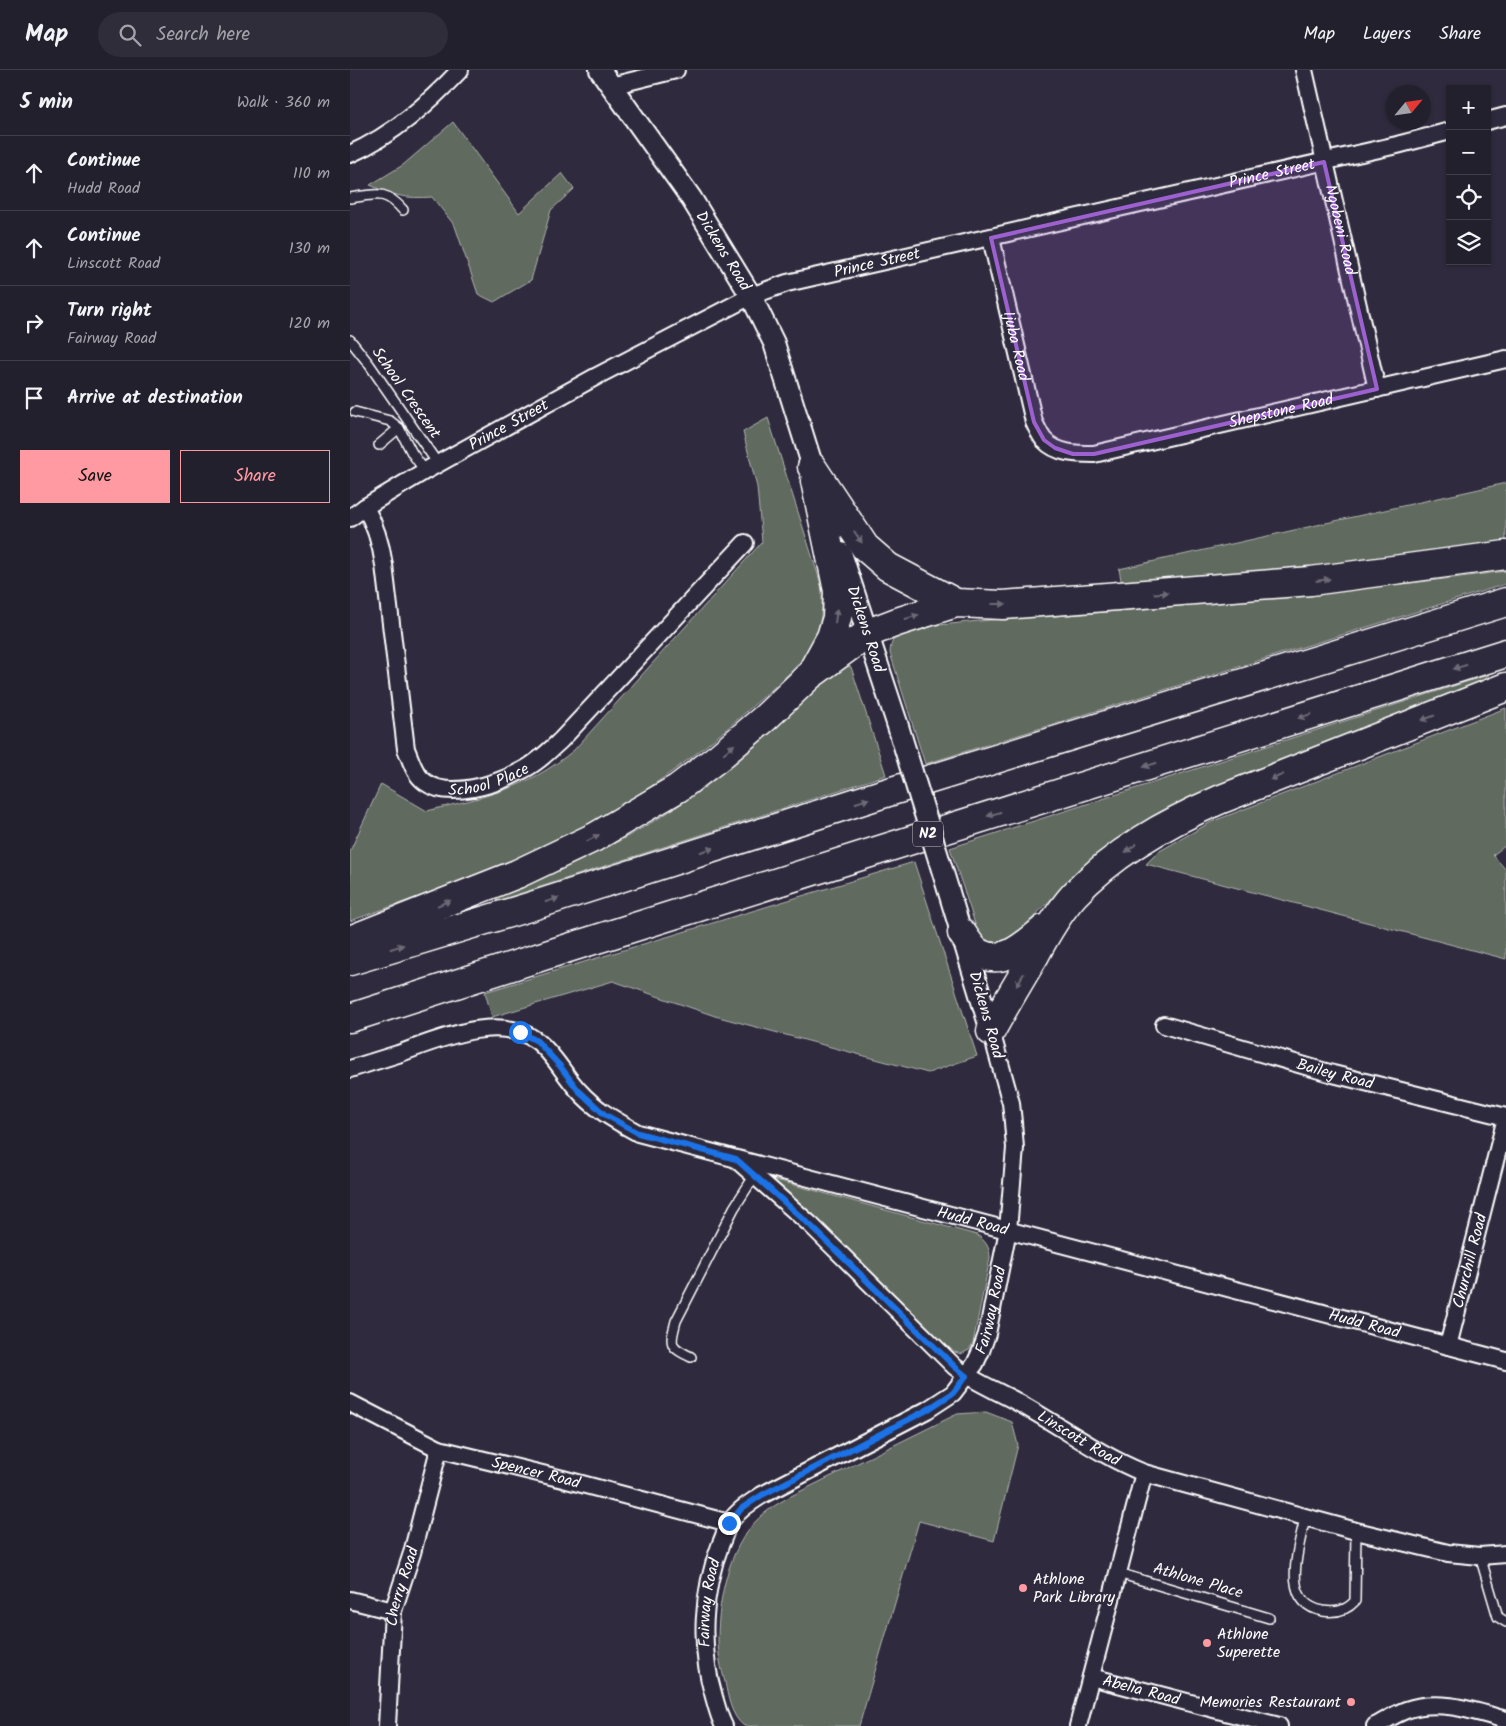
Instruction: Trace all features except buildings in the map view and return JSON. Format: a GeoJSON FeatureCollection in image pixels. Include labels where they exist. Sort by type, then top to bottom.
{"type":"FeatureCollection","features":[{"type":"Feature","properties":{"kind":"highway"},"geometry":{"type":"LineString","coordinates":[[812,467],[865,547],[888,567],[956,603]]}},
{"type":"Feature","properties":{"kind":"highway"},"geometry":{"type":"LineString","coordinates":[[809,676],[831,637],[837,618],[838,590],[812,467]]}},
{"type":"Feature","properties":{"kind":"highway"},"geometry":{"type":"LineString","coordinates":[[350,940],[517,874],[595,837],[633,816],[678,788],[719,758],[809,676],[868,633],[897,622],[956,603],[1003,605],[1311,581],[1506,555]]}},
{"type":"Feature","properties":{"kind":"highway"},"geometry":{"type":"LineString","coordinates":[[350,961],[529,907],[879,795],[1506,602]]}},
{"type":"Feature","properties":{"kind":"highway","name":"N2"},"geometry":{"type":"LineString","coordinates":[[350,1018],[1506,653]]}},
{"type":"Feature","properties":{"kind":"highway"},"geometry":{"type":"LineString","coordinates":[[991,1031],[1054,922],[1074,896],[1099,871],[1142,839],[1188,814],[1506,687]]}},
{"type":"Feature","properties":{"kind":"highway"},"geometry":{"type":"LineString","coordinates":[[962,933],[976,950],[992,958],[1008,955],[1054,922]]}},
{"type":"Feature","properties":{"kind":"street"},"geometry":{"type":"LineString","coordinates":[[350,154],[400,125],[434,98],[460,70]]}},
{"type":"Feature","properties":{"kind":"street"},"geometry":{"type":"LineString","coordinates":[[606,78],[676,70]]}},
{"type":"Feature","properties":{"kind":"street","name":"Ngobeni Road"},"geometry":{"type":"LineString","coordinates":[[1304,70],[1377,389]]}},
{"type":"Feature","properties":{"kind":"street","name":"Dickens Road"},"geometry":{"type":"LineString","coordinates":[[606,78],[690,198],[751,296],[774,342],[812,467],[897,723],[962,933],[1011,1103],[1015,1148],[1008,1230]]}},
{"type":"Feature","properties":{"kind":"street"},"geometry":{"type":"LineString","coordinates":[[1491,120],[1506,116]]}},
{"type":"Feature","properties":{"kind":"street","name":"Prince Street"},"geometry":{"type":"LineString","coordinates":[[350,518],[431,467],[597,376],[751,296],[787,283],[1397,146],[1446,132]]}},
{"type":"Feature","properties":{"kind":"street","name":"Ijuba Road"},"geometry":{"type":"LineString","coordinates":[[991,238],[1034,422],[1044,440],[1055,448]]}},
{"type":"Feature","properties":{"kind":"street","name":"Shepstone Road"},"geometry":{"type":"LineString","coordinates":[[1055,448],[1073,454],[1094,454],[1506,359]]}},
{"type":"Feature","properties":{"kind":"street","name":"School Place"},"geometry":{"type":"LineString","coordinates":[[365,507],[374,523],[382,549],[406,749],[415,770],[425,782],[441,790],[457,791],[480,786],[521,771],[540,758],[561,740],[745,543]]}},
{"type":"Feature","properties":{"kind":"street","name":"Bailey Road"},"geometry":{"type":"LineString","coordinates":[[1164,1025],[1334,1074],[1506,1118]]}},
{"type":"Feature","properties":{"kind":"street","name":"Hudd Road"},"geometry":{"type":"LineString","coordinates":[[350,1069],[473,1030],[495,1028],[520,1032],[537,1041],[560,1066],[578,1090],[604,1114],[638,1133],[1506,1361]]}},
{"type":"Feature","properties":{"kind":"street","name":"Churchill Road"},"geometry":{"type":"LineString","coordinates":[[1448,1346],[1506,1118]]}},
{"type":"Feature","properties":{"kind":"street","name":"Linscott Road"},"geometry":{"type":"LineString","coordinates":[[736,1159],[811,1226],[966,1376],[1020,1404],[1119,1463],[1144,1473],[1305,1518],[1448,1553],[1480,1556],[1506,1554]]}},
{"type":"Feature","properties":{"kind":"street","name":"Fairway Road"},"geometry":{"type":"LineString","coordinates":[[724,1726],[720,1719],[712,1691],[706,1663],[704,1627],[706,1598],[729,1523],[742,1508],[762,1495],[927,1410],[953,1393],[981,1351],[987,1334],[1008,1230]]}},
{"type":"Feature","properties":{"kind":"street","name":"Spencer Road"},"geometry":{"type":"LineString","coordinates":[[350,1403],[439,1449],[563,1479],[729,1523]]}},
{"type":"Feature","properties":{"kind":"street","name":"Cherry Road"},"geometry":{"type":"LineString","coordinates":[[387,1726],[393,1611],[412,1553],[439,1449]]}},
{"type":"Feature","properties":{"kind":"street"},"geometry":{"type":"LineString","coordinates":[[1078,1726],[1144,1473]]}},
{"type":"Feature","properties":{"kind":"street"},"geometry":{"type":"LineString","coordinates":[[350,1600],[393,1611]]}},
{"type":"Feature","properties":{"kind":"street","name":"Abelia Road"},"geometry":{"type":"LineString","coordinates":[[1091,1677],[1279,1726]]}},
{"type":"Feature","properties":{"kind":"street"},"geometry":{"type":"LineString","coordinates":[[1374,1726],[1407,1710],[1429,1705],[1456,1706],[1506,1720]]}},
{"type":"Feature","properties":{"kind":"lane"},"geometry":{"type":"LineString","coordinates":[[350,198],[380,194],[390,198],[403,210]]}},
{"type":"Feature","properties":{"kind":"lane","name":"School Crescent"},"geometry":{"type":"LineString","coordinates":[[350,340],[369,364],[431,467]]}},
{"type":"Feature","properties":{"kind":"lane"},"geometry":{"type":"LineString","coordinates":[[355,412],[390,421],[399,428],[412,452],[431,467]]}},
{"type":"Feature","properties":{"kind":"lane"},"geometry":{"type":"LineString","coordinates":[[379,445],[399,428]]}},
{"type":"Feature","properties":{"kind":"lane"},"geometry":{"type":"LineString","coordinates":[[691,1357],[674,1346],[671,1340],[676,1321],[734,1208],[754,1175]]}},
{"type":"Feature","properties":{"kind":"lane"},"geometry":{"type":"LineString","coordinates":[[1305,1518],[1294,1578],[1296,1590],[1304,1601],[1314,1609],[1332,1612],[1348,1608],[1355,1601],[1356,1531]]}},
{"type":"Feature","properties":{"kind":"lane"},"geometry":{"type":"LineString","coordinates":[[1480,1556],[1498,1617],[1506,1622]]}},
{"type":"Feature","properties":{"kind":"lane","name":"Athlone Place"},"geometry":{"type":"LineString","coordinates":[[1118,1573],[1270,1618]]}},
{"type":"Feature","properties":{"kind":"highlighted area"},"geometry":{"type":"Polygon","coordinates":[[[1324,162],[1377,389],[1094,454],[1073,454],[1055,448],[1044,440],[1034,422],[991,238],[1324,162]]]}},
{"type":"Feature","properties":{"kind":"shaded area"},"geometry":{"type":"Polygon","coordinates":[[[453,122],[519,213],[562,173],[574,189],[551,210],[531,280],[494,302],[478,294],[455,226],[432,197],[414,198],[400,196],[370,185],[403,165],[453,122]]]}},
{"type":"Feature","properties":{"kind":"shaded area"},"geometry":{"type":"Polygon","coordinates":[[[768,418],[821,584],[822,604],[817,633],[802,660],[773,688],[704,747],[651,786],[594,821],[565,837],[512,861],[350,921],[350,851],[381,784],[427,811],[487,796],[522,783],[539,774],[574,750],[762,542],[757,487],[743,432],[768,418]]]}},
{"type":"Feature","properties":{"kind":"shaded area"},"geometry":{"type":"Polygon","coordinates":[[[1506,483],[1506,544],[1410,557],[1122,585],[1119,569],[1506,483]]]}},
{"type":"Feature","properties":{"kind":"shaded area"},"geometry":{"type":"Polygon","coordinates":[[[1506,571],[1506,584],[925,764],[890,653],[891,644],[898,634],[905,629],[915,627],[1301,595],[1506,571]]]}},
{"type":"Feature","properties":{"kind":"shaded area"},"geometry":{"type":"Polygon","coordinates":[[[847,666],[851,667],[886,775],[497,901],[496,896],[551,874],[605,849],[681,804],[739,760],[834,673],[847,666]]]}},
{"type":"Feature","properties":{"kind":"shaded area"},"geometry":{"type":"Polygon","coordinates":[[[1488,675],[1490,680],[1071,879],[1002,947],[980,939],[950,848],[1488,675]]]}},
{"type":"Feature","properties":{"kind":"shaded area"},"geometry":{"type":"Polygon","coordinates":[[[1506,708],[1506,845],[1493,855],[1506,870],[1506,959],[1146,864],[1158,852],[1211,822],[1506,708]]]}},
{"type":"Feature","properties":{"kind":"shaded area"},"geometry":{"type":"Polygon","coordinates":[[[914,862],[977,1056],[928,1073],[715,1016],[613,981],[492,1017],[485,992],[914,862]]]}},
{"type":"Feature","properties":{"kind":"shaded area"},"geometry":{"type":"Polygon","coordinates":[[[772,1179],[980,1237],[987,1245],[990,1258],[973,1343],[969,1350],[961,1354],[952,1351],[772,1179]]]}},
{"type":"Feature","properties":{"kind":"shaded area"},"geometry":{"type":"Polygon","coordinates":[[[986,1412],[1012,1422],[1018,1445],[994,1541],[919,1521],[859,1726],[744,1726],[733,1712],[729,1700],[719,1656],[718,1640],[720,1606],[728,1570],[743,1537],[754,1523],[789,1497],[957,1414],[986,1412]]]}},
{"type":"Feature","properties":{"kind":"place","name":"Athlone Park Library"},"geometry":{"type":"Point","coordinates":[1023,1588]}},
{"type":"Feature","properties":{"kind":"place","name":"Athlone Superette"},"geometry":{"type":"Point","coordinates":[1207,1643]}},
{"type":"Feature","properties":{"kind":"place","name":"Memories Restaurant"},"geometry":{"type":"Point","coordinates":[1351,1702]}},
{"type":"Feature","properties":{"kind":"route"},"geometry":{"type":"LineString","coordinates":[[520,1032],[537,1041],[560,1066],[578,1090],[604,1114],[638,1133],[736,1159],[811,1226],[966,1376],[953,1393],[927,1410],[762,1495],[742,1508],[729,1523]]}}]}
